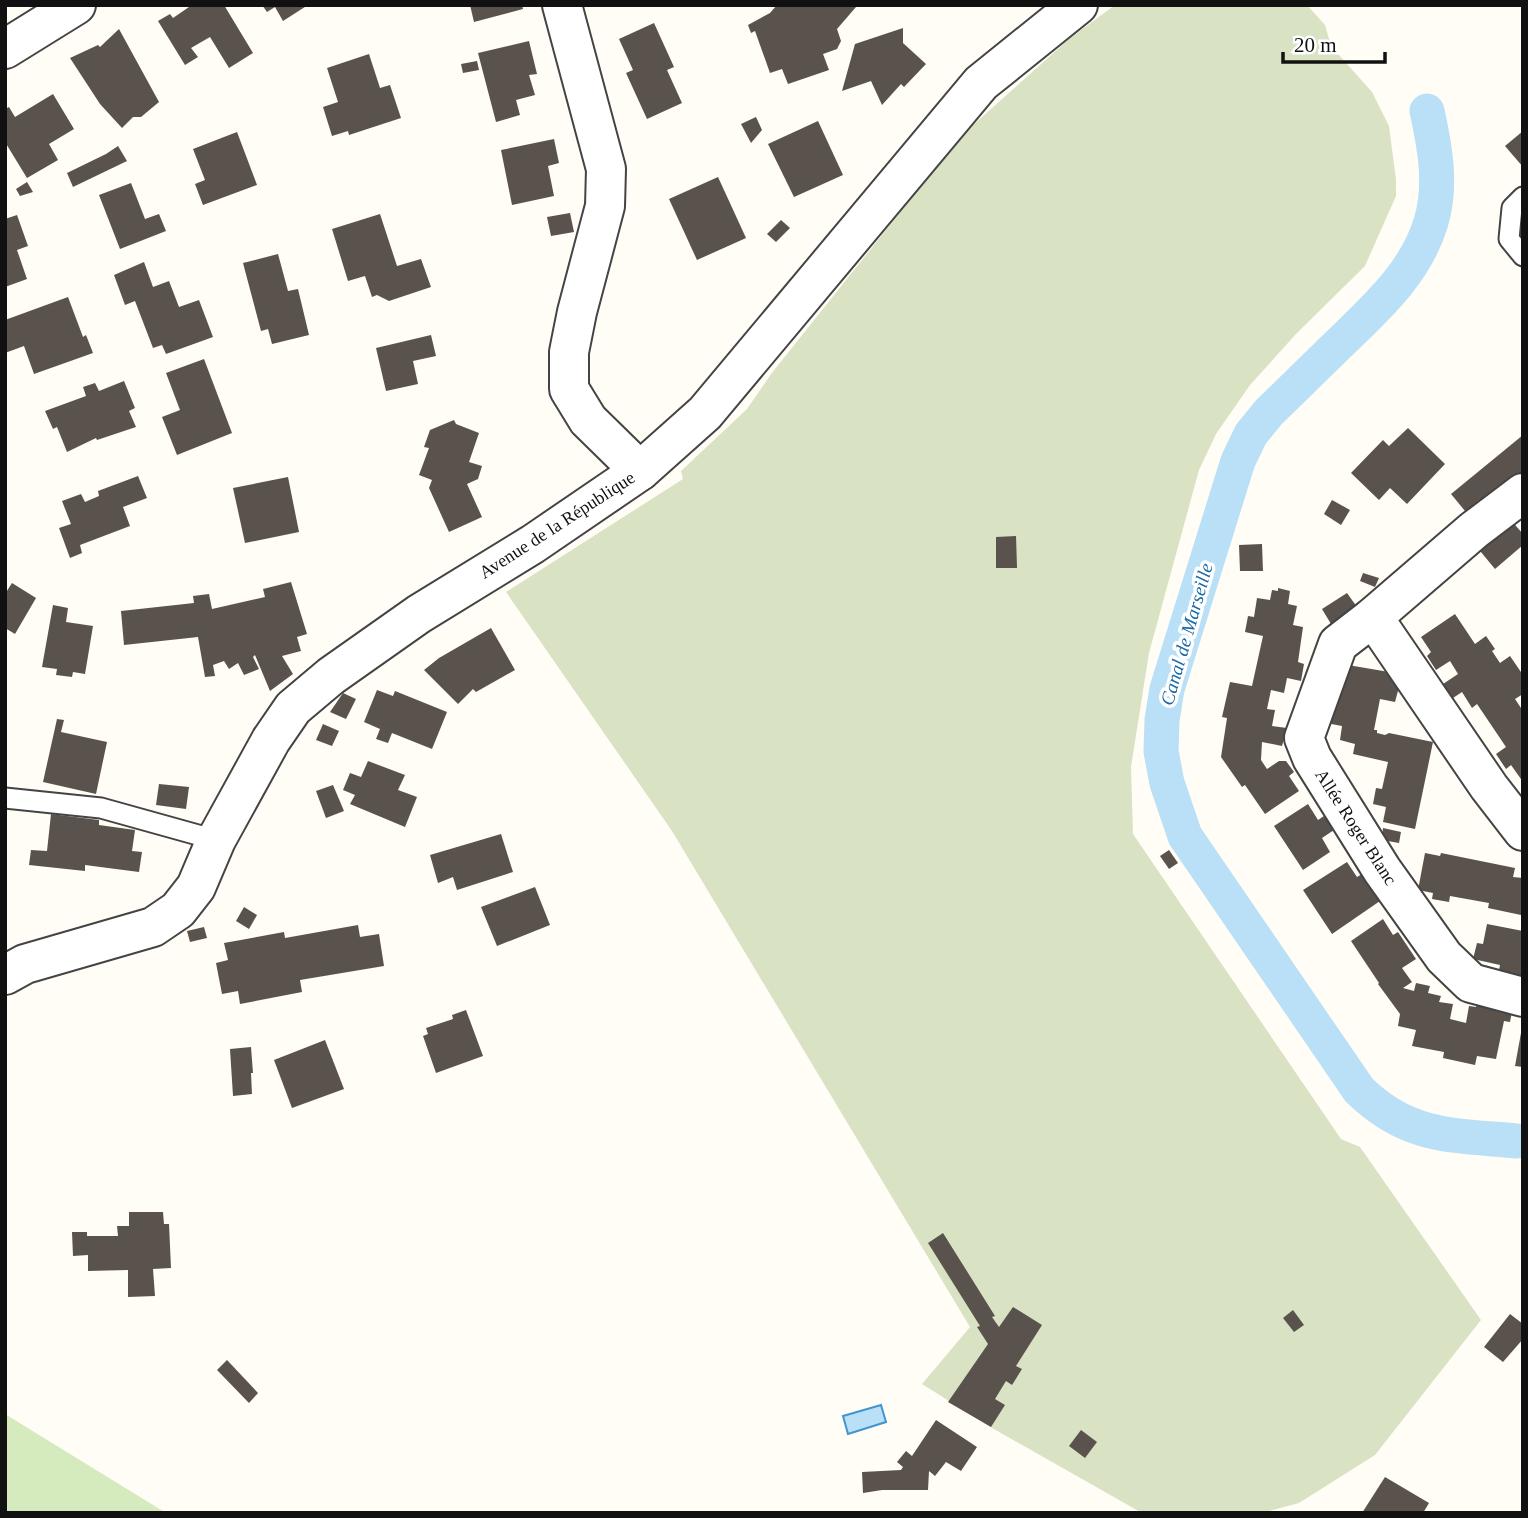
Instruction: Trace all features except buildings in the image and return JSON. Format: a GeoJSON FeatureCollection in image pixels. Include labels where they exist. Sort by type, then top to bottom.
{"type":"FeatureCollection","features":[{"type":"Feature","properties":{"kind":"street"},"geometry":{"type":"LineString","coordinates":[[5,49],[76,5]]}},
{"type":"Feature","properties":{"kind":"street"},"geometry":{"type":"LineString","coordinates":[[562,5],[606,169],[605,206],[569,352],[569,389],[588,420],[639,471]]}},
{"type":"Feature","properties":{"kind":"street","name":"Avenue de la République"},"geometry":{"type":"LineString","coordinates":[[5,975],[25,964],[153,927],[178,910],[196,887],[216,840],[271,740],[293,708],[331,676],[419,614],[533,544],[639,471],[705,413],[981,83],[1078,5]]}},
{"type":"Feature","properties":{"kind":"street","name":"Allée Roger Blanc"},"geometry":{"type":"LineString","coordinates":[[1523,493],[1474,530],[1338,644],[1304,738],[1312,758],[1382,870],[1444,957],[1471,983],[1523,997]]}},
{"type":"Feature","properties":{"kind":"street"},"geometry":{"type":"LineString","coordinates":[[1373,617],[1489,787],[1523,831]]}},
{"type":"Feature","properties":{"kind":"lane"},"geometry":{"type":"LineString","coordinates":[[1523,197],[1512,208],[1508,239],[1523,256]]}},
{"type":"Feature","properties":{"kind":"lane"},"geometry":{"type":"LineString","coordinates":[[5,797],[102,808],[216,840]]}},
{"type":"Feature","properties":{"kind":"green space"},"geometry":{"type":"Polygon","coordinates":[[[1115,5],[1307,5],[1325,25],[1331,46],[1372,92],[1389,126],[1396,180],[1396,196],[1365,266],[1297,333],[1250,385],[1216,434],[1199,470],[1149,653],[1131,767],[1133,834],[1341,1139],[1360,1147],[1481,1320],[1375,1455],[1299,1503],[1262,1513],[1142,1513],[992,1428],[922,1384],[970,1327],[672,831],[506,592],[683,479],[681,471],[747,409],[771,374],[973,125],[1069,39],[1115,5]]]}},
{"type":"Feature","properties":{"kind":"green space"},"geometry":{"type":"Polygon","coordinates":[[[5,1414],[166,1513],[5,1513],[5,1414]]]}},
{"type":"Feature","properties":{"kind":"water"},"geometry":{"type":"Polygon","coordinates":[[[881,1405],[886,1422],[848,1434],[843,1416],[881,1405]]]}},
{"type":"Feature","properties":{"kind":"waterway","name":"Canal de Marseille"},"geometry":{"type":"LineString","coordinates":[[1427,111],[1435,152],[1437,181],[1431,222],[1424,240],[1406,272],[1382,301],[1269,412],[1251,434],[1238,461],[1167,689],[1161,751],[1167,783],[1185,836],[1359,1090],[1377,1106],[1413,1126],[1451,1135],[1516,1141]]}}]}
